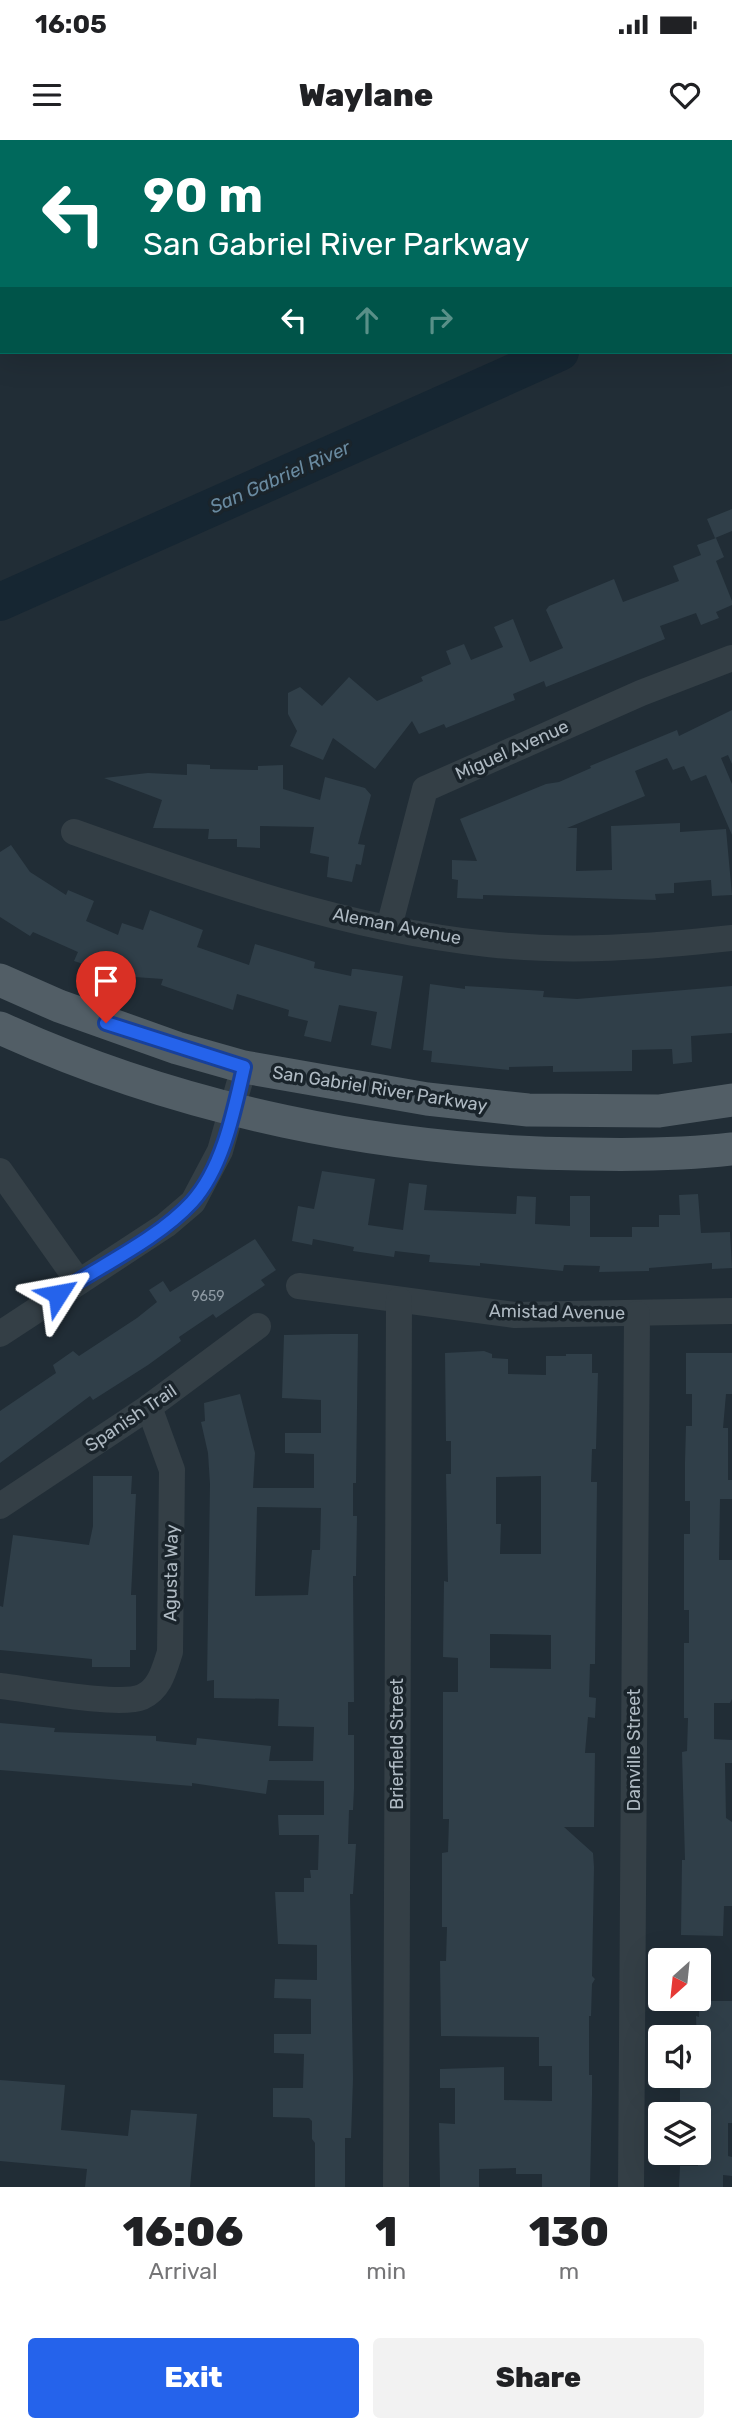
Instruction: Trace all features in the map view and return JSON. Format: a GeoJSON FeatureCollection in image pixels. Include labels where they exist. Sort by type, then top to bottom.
{"type":"FeatureCollection","features":[{"type":"Feature","properties":{"kind":"main road","name":"San Gabriel River Parkway"},"geometry":{"type":"LineString","coordinates":[[0,980],[59,1006],[163,1043],[244,1067],[427,1099],[528,1110],[659,1111],[732,1100]]}},
{"type":"Feature","properties":{"kind":"main road"},"geometry":{"type":"LineString","coordinates":[[0,1028],[103,1071],[234,1111],[344,1133],[516,1154],[647,1155],[732,1149]]}},
{"type":"Feature","properties":{"kind":"street","name":"Miguel Avenue"},"geometry":{"type":"LineString","coordinates":[[388,927],[425,789],[641,693],[732,659]]}},
{"type":"Feature","properties":{"kind":"street","name":"Aleman Avenue"},"geometry":{"type":"LineString","coordinates":[[74,832],[239,891],[388,927],[489,944],[642,948],[732,938]]}},
{"type":"Feature","properties":{"kind":"street"},"geometry":{"type":"LineString","coordinates":[[0,1334],[166,1225],[193,1202],[208,1178],[234,1111],[244,1067]]}},
{"type":"Feature","properties":{"kind":"street"},"geometry":{"type":"LineString","coordinates":[[0,1171],[78,1281]]}},
{"type":"Feature","properties":{"kind":"street","name":"Amistad Avenue"},"geometry":{"type":"LineString","coordinates":[[299,1286],[515,1315],[732,1311]]}},
{"type":"Feature","properties":{"kind":"street","name":"Brierfield Street"},"geometry":{"type":"LineString","coordinates":[[396,2187],[399,1300]]}},
{"type":"Feature","properties":{"kind":"street","name":"Danville Street"},"geometry":{"type":"LineString","coordinates":[[631,2187],[637,1314]]}},
{"type":"Feature","properties":{"kind":"street","name":"Spanish Trail"},"geometry":{"type":"LineString","coordinates":[[0,1506],[149,1407],[258,1326]]}},
{"type":"Feature","properties":{"kind":"street","name":"Agusta Way"},"geometry":{"type":"LineString","coordinates":[[0,1686],[107,1699],[141,1697],[161,1681],[170,1652],[172,1470],[149,1407]]}},
{"type":"Feature","properties":{"kind":"building"},"geometry":{"type":"Polygon","coordinates":[[[732,509],[732,531],[715,538],[707,519],[732,509]]]}},
{"type":"Feature","properties":{"kind":"building"},"geometry":{"type":"Polygon","coordinates":[[[716,538],[724,557],[716,561],[732,601],[732,605],[716,612],[719,618],[701,625],[696,613],[660,626],[665,639],[546,687],[544,681],[513,694],[515,700],[446,728],[444,724],[419,734],[412,721],[375,769],[333,738],[323,760],[290,746],[297,731],[288,714],[288,693],[300,687],[322,706],[349,677],[377,701],[423,681],[421,677],[451,664],[446,651],[464,644],[471,660],[503,647],[494,627],[513,619],[530,662],[563,648],[546,610],[549,606],[614,579],[623,602],[679,581],[673,566],[701,555],[697,545],[716,538]]]}},
{"type":"Feature","properties":{"kind":"building"},"geometry":{"type":"Polygon","coordinates":[[[732,710],[732,764],[728,755],[721,758],[732,784],[732,835],[706,775],[691,781],[684,766],[673,770],[667,758],[635,771],[645,796],[567,828],[577,828],[576,871],[612,870],[611,826],[680,823],[680,832],[726,829],[732,895],[712,896],[711,880],[674,883],[674,893],[655,894],[656,900],[483,895],[483,899],[457,898],[458,880],[452,879],[452,860],[477,861],[460,819],[546,784],[559,782],[591,768],[590,766],[677,730],[679,736],[732,710]]]}},
{"type":"Feature","properties":{"kind":"building"},"geometry":{"type":"Polygon","coordinates":[[[187,764],[210,765],[210,769],[258,770],[258,766],[283,765],[283,789],[320,800],[325,777],[365,788],[371,795],[358,844],[365,845],[361,865],[356,864],[352,882],[327,877],[329,857],[310,853],[314,827],[260,826],[260,848],[237,847],[237,839],[208,839],[209,829],[153,828],[162,800],[104,778],[148,773],[187,775],[187,764]]]}},
{"type":"Feature","properties":{"kind":"building"},"geometry":{"type":"Polygon","coordinates":[[[11,845],[30,872],[66,895],[68,890],[94,901],[86,921],[118,935],[122,923],[143,930],[150,910],[203,930],[197,947],[249,965],[255,944],[315,962],[314,968],[351,976],[352,969],[356,969],[403,976],[391,1049],[371,1045],[377,1012],[339,1005],[331,1042],[304,1036],[308,1021],[288,1016],[289,1010],[237,994],[233,1010],[161,985],[163,979],[120,976],[74,961],[78,952],[33,932],[30,936],[0,917],[0,852],[11,845]]]}},
{"type":"Feature","properties":{"kind":"building"},"geometry":{"type":"Polygon","coordinates":[[[430,984],[465,989],[465,986],[544,991],[543,997],[577,999],[732,986],[732,1033],[691,1036],[692,1062],[673,1064],[672,1049],[632,1050],[632,1071],[553,1072],[553,1066],[509,1067],[509,1070],[431,1062],[432,1051],[423,1050],[430,984]]]}},
{"type":"Feature","properties":{"kind":"building"},"geometry":{"type":"Polygon","coordinates":[[[322,1171],[375,1179],[368,1225],[403,1230],[409,1183],[427,1185],[424,1210],[516,1214],[517,1196],[536,1197],[535,1224],[570,1226],[570,1196],[590,1196],[590,1237],[632,1237],[632,1227],[659,1227],[659,1215],[680,1215],[679,1195],[698,1194],[701,1233],[730,1232],[732,1268],[712,1269],[712,1263],[649,1268],[649,1271],[599,1272],[600,1266],[564,1265],[563,1271],[480,1263],[480,1266],[429,1262],[430,1255],[395,1251],[394,1257],[353,1251],[354,1247],[313,1239],[312,1245],[292,1241],[298,1206],[314,1209],[322,1171]]]}},
{"type":"Feature","properties":{"kind":"building"},"geometry":{"type":"Polygon","coordinates":[[[255,1239],[276,1270],[261,1280],[265,1285],[216,1318],[213,1314],[179,1337],[181,1341],[148,1365],[93,1400],[90,1396],[0,1463],[0,1411],[56,1373],[53,1365],[73,1351],[79,1356],[157,1302],[149,1290],[163,1281],[170,1292],[255,1239]]]}},
{"type":"Feature","properties":{"kind":"building"},"geometry":{"type":"Polygon","coordinates":[[[358,1334],[356,1483],[353,1483],[353,1516],[357,1516],[356,1576],[353,1576],[354,1702],[348,1702],[348,1735],[354,1735],[354,1789],[353,1810],[349,1810],[348,1844],[356,1844],[353,1894],[350,1894],[353,2079],[351,2138],[345,2138],[345,2187],[315,2187],[315,2143],[312,2139],[312,2121],[309,2118],[273,2117],[273,2088],[303,2088],[304,2054],[274,2053],[274,2034],[311,2034],[311,1999],[274,1998],[275,1979],[317,1980],[317,1945],[278,1944],[275,1892],[304,1892],[304,1878],[311,1878],[310,1870],[318,1870],[319,1835],[279,1835],[278,1815],[324,1815],[324,1781],[268,1780],[266,1794],[192,1783],[192,1786],[0,1770],[0,1723],[55,1728],[54,1732],[156,1736],[156,1741],[196,1745],[197,1738],[271,1746],[269,1761],[313,1761],[314,1727],[278,1726],[279,1699],[214,1698],[214,1680],[207,1681],[210,1484],[208,1453],[201,1422],[205,1421],[204,1403],[240,1394],[255,1453],[253,1488],[314,1488],[314,1454],[285,1453],[285,1433],[321,1433],[321,1400],[282,1398],[284,1335],[358,1334]],[[257,1507],[255,1596],[308,1595],[312,1550],[320,1550],[321,1508],[257,1507]]]}},
{"type":"Feature","properties":{"kind":"building"},"geometry":{"type":"Polygon","coordinates":[[[484,1351],[492,1354],[492,1358],[508,1359],[508,1374],[546,1375],[546,1356],[592,1354],[592,1373],[598,1373],[596,1449],[592,1449],[591,1482],[597,1482],[595,1664],[590,1664],[589,1697],[596,1698],[595,1718],[588,1717],[585,1753],[595,1753],[594,1827],[564,1827],[593,1853],[592,1976],[595,1979],[592,1984],[589,2016],[589,2075],[592,2075],[590,2187],[542,2187],[542,2174],[516,2174],[516,2168],[479,2169],[479,2187],[440,2187],[439,2123],[455,2124],[455,2088],[440,2088],[440,2069],[504,2067],[504,2100],[552,2101],[552,2066],[539,2066],[539,2037],[441,2036],[440,1961],[446,1961],[447,1927],[442,1927],[442,1853],[448,1852],[449,1819],[443,1819],[443,1692],[458,1692],[458,1658],[443,1657],[444,1581],[448,1582],[446,1474],[451,1474],[451,1441],[446,1441],[445,1353],[484,1351]],[[541,1476],[496,1477],[496,1524],[501,1524],[500,1554],[541,1554],[541,1476]],[[490,1634],[490,1668],[551,1669],[551,1635],[490,1634]]]}},
{"type":"Feature","properties":{"kind":"building"},"geometry":{"type":"Polygon","coordinates":[[[686,1353],[732,1353],[732,1394],[726,1394],[723,1428],[728,1428],[728,1480],[732,1480],[732,1499],[720,1499],[719,1560],[732,1560],[732,1699],[730,1703],[714,1703],[714,1739],[732,1740],[732,1763],[725,1763],[726,1818],[732,1822],[732,1906],[724,1906],[723,1936],[681,1935],[682,1860],[685,1860],[682,1752],[687,1751],[688,1718],[684,1718],[684,1643],[689,1643],[689,1610],[684,1610],[684,1534],[690,1534],[690,1501],[685,1501],[685,1462],[686,1426],[692,1426],[692,1394],[686,1394],[686,1353]]]}},
{"type":"Feature","properties":{"kind":"building"},"geometry":{"type":"Polygon","coordinates":[[[93,1476],[132,1476],[131,1494],[136,1494],[131,1595],[136,1595],[136,1650],[130,1650],[130,1667],[92,1667],[92,1659],[0,1650],[0,1606],[3,1607],[13,1535],[89,1545],[93,1526],[93,1476]]]}},
{"type":"Feature","properties":{"kind":"building"},"geometry":{"type":"Polygon","coordinates":[[[711,2001],[732,2001],[732,2123],[728,2123],[728,2156],[732,2157],[732,2176],[723,2175],[723,2187],[679,2187],[680,2166],[711,2165],[711,2102],[680,2102],[680,2088],[711,2088],[711,2025],[696,2025],[696,2016],[699,2017],[699,2011],[711,2011],[711,2001]]]}},
{"type":"Feature","properties":{"kind":"building"},"geometry":{"type":"Polygon","coordinates":[[[0,2080],[65,2085],[61,2130],[128,2136],[131,2110],[197,2114],[190,2187],[85,2187],[87,2169],[0,2161],[0,2080]]]}},
{"type":"Feature","properties":{"kind":"waterway","name":"San Gabriel River"},"geometry":{"type":"LineString","coordinates":[[0,602],[556,354]]}},
{"type":"Feature","properties":{"kind":"route"},"geometry":{"type":"LineString","coordinates":[[58,1294],[166,1225],[193,1202],[220,1151],[234,1111],[244,1067],[177,1048],[106,1023]]}}]}
